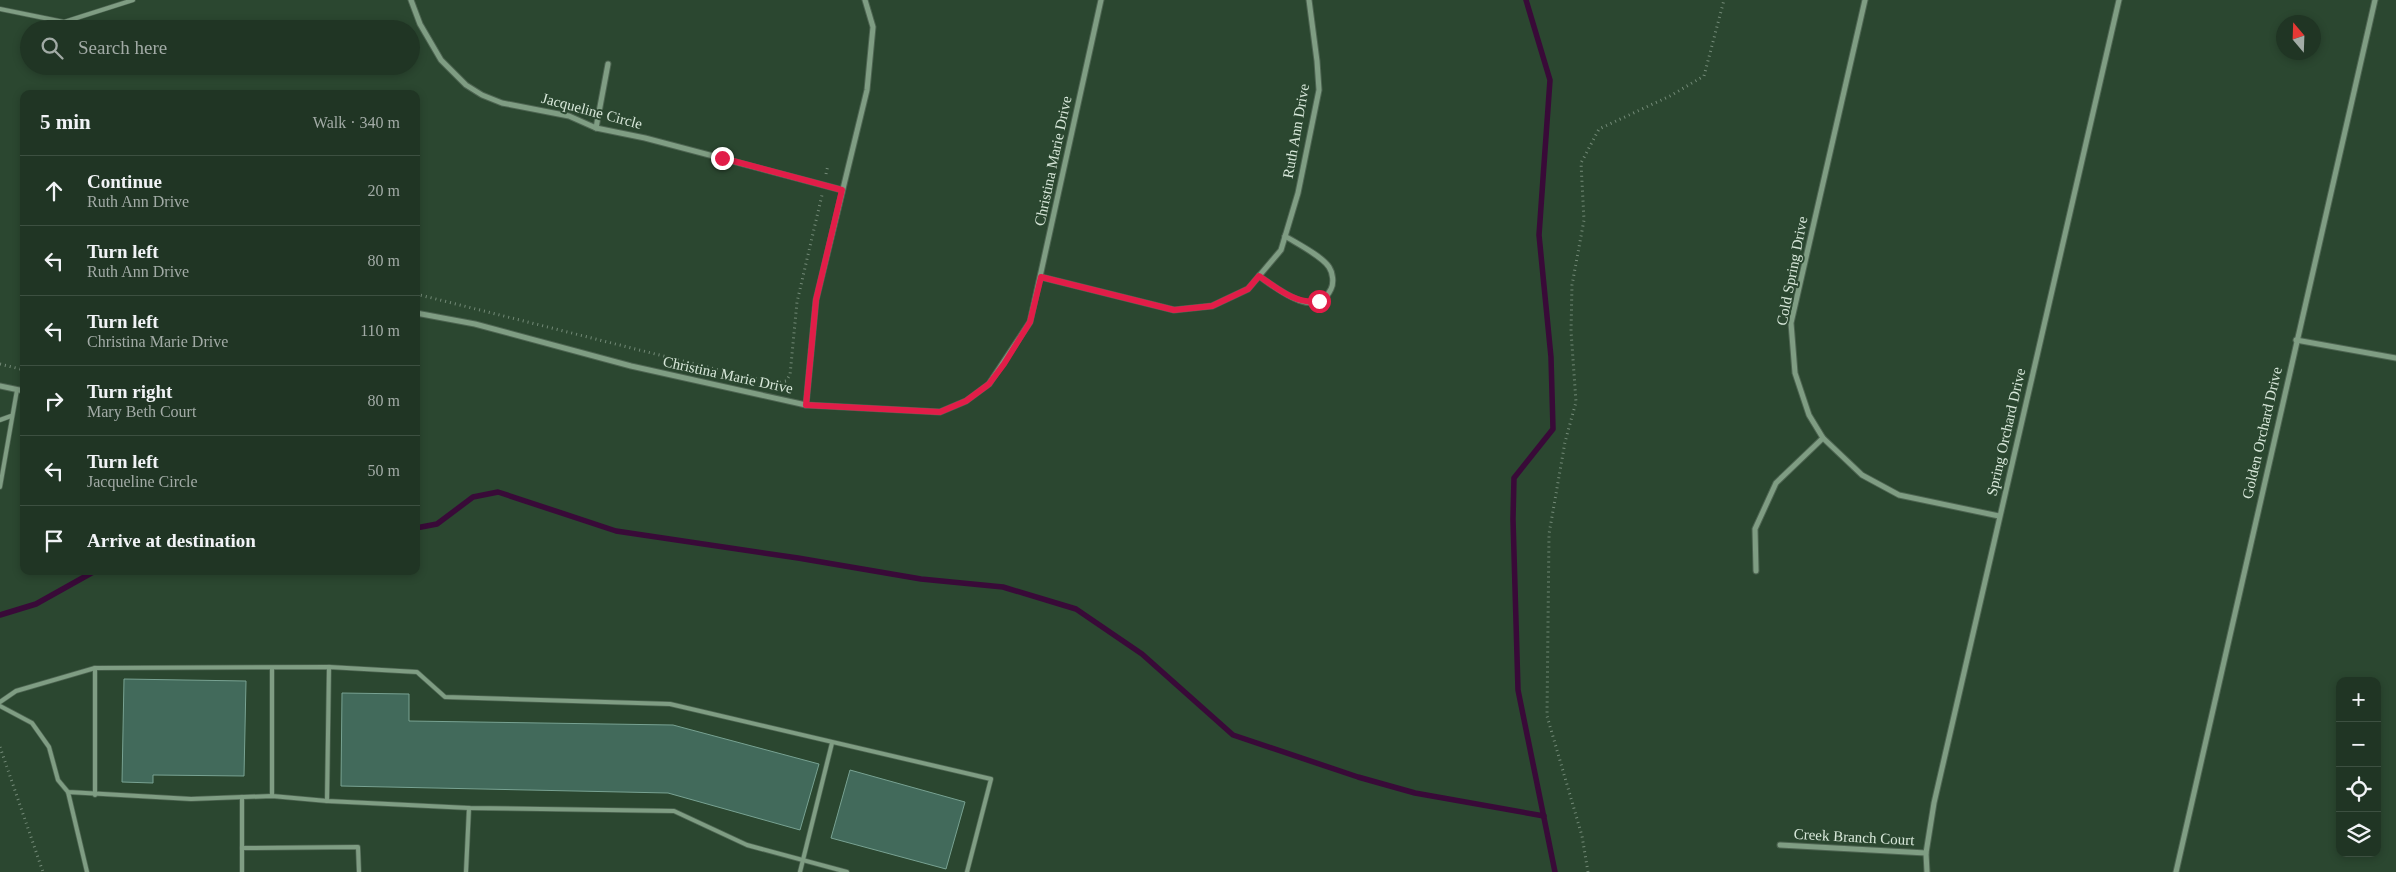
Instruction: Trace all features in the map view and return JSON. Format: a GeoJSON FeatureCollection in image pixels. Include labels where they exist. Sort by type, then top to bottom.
{"type":"FeatureCollection","features":[{"type":"Feature","properties":{"kind":"street","name":"Jacqueline Circle"},"geometry":{"type":"LineString","coordinates":[[411,0],[418,20]]}},
{"type":"Feature","properties":{"kind":"street"},"geometry":{"type":"LineString","coordinates":[[806,405],[816,300],[867,90],[873,27],[865,0]]}},
{"type":"Feature","properties":{"kind":"street","name":"Christina Marie Drive"},"geometry":{"type":"LineString","coordinates":[[420,314],[475,324],[631,366],[806,405],[940,412],[966,401],[989,384],[1030,322],[1101,0]]}},
{"type":"Feature","properties":{"kind":"street","name":"Ruth Ann Drive"},"geometry":{"type":"LineString","coordinates":[[1041,277],[1174,310],[1212,306],[1248,289],[1281,250],[1298,193],[1319,90],[1317,60],[1308,0]]}},
{"type":"Feature","properties":{"kind":"street","name":"Cold Spring Drive"},"geometry":{"type":"LineString","coordinates":[[1865,0],[1791,323],[1795,373],[1809,415],[1823,438],[1862,475],[1899,495],[1999,516]]}},
{"type":"Feature","properties":{"kind":"street","name":"Spring Orchard Drive"},"geometry":{"type":"LineString","coordinates":[[1927,872],[1926,853],[1934,803],[2119,0]]}},
{"type":"Feature","properties":{"kind":"street","name":"Golden Orchard Drive"},"geometry":{"type":"LineString","coordinates":[[2176,872],[2375,0]]}},
{"type":"Feature","properties":{"kind":"street","name":"Jacqueline Circle"},"geometry":{"type":"LineString","coordinates":[[420,24],[441,60],[466,85],[502,103],[569,116],[596,128],[645,138],[842,190]]}},
{"type":"Feature","properties":{"kind":"street"},"geometry":{"type":"LineString","coordinates":[[596,128],[608,64]]}},
{"type":"Feature","properties":{"kind":"street"},"geometry":{"type":"LineString","coordinates":[[1259,276],[1294,298],[1309,303],[1319,301],[1328,294],[1332,287],[1333,276],[1329,266],[1285,236]]}},
{"type":"Feature","properties":{"kind":"street"},"geometry":{"type":"LineString","coordinates":[[2296,340],[2396,358]]}},
{"type":"Feature","properties":{"kind":"street"},"geometry":{"type":"LineString","coordinates":[[0,386],[20,390]]}},
{"type":"Feature","properties":{"kind":"street"},"geometry":{"type":"LineString","coordinates":[[1756,571],[1755,529],[1776,483],[1823,438]]}},
{"type":"Feature","properties":{"kind":"street","name":"Creek Branch Court"},"geometry":{"type":"LineString","coordinates":[[1780,845],[1926,853]]}},
{"type":"Feature","properties":{"kind":"lane"},"geometry":{"type":"LineString","coordinates":[[70,20],[133,0]]}},
{"type":"Feature","properties":{"kind":"lane"},"geometry":{"type":"LineString","coordinates":[[0,9],[54,20]]}},
{"type":"Feature","properties":{"kind":"lane"},"geometry":{"type":"LineString","coordinates":[[0,487],[16,390]]}},
{"type":"Feature","properties":{"kind":"lane"},"geometry":{"type":"LineString","coordinates":[[0,420],[11,416]]}},
{"type":"Feature","properties":{"kind":"lane"},"geometry":{"type":"LineString","coordinates":[[327,801],[329,667]]}},
{"type":"Feature","properties":{"kind":"lane"},"geometry":{"type":"LineString","coordinates":[[0,702],[16,691],[95,668],[272,669],[329,667],[418,672],[445,697],[670,704],[991,779],[967,872]]}},
{"type":"Feature","properties":{"kind":"lane"},"geometry":{"type":"LineString","coordinates":[[95,668],[95,795]]}},
{"type":"Feature","properties":{"kind":"lane"},"geometry":{"type":"LineString","coordinates":[[272,669],[272,796]]}},
{"type":"Feature","properties":{"kind":"lane"},"geometry":{"type":"LineString","coordinates":[[0,706],[32,723],[49,747],[58,780],[68,792],[87,872]]}},
{"type":"Feature","properties":{"kind":"lane"},"geometry":{"type":"LineString","coordinates":[[800,872],[832,743]]}},
{"type":"Feature","properties":{"kind":"lane"},"geometry":{"type":"LineString","coordinates":[[68,792],[192,799],[272,796],[327,801],[469,808],[674,811],[747,845],[847,872]]}},
{"type":"Feature","properties":{"kind":"lane"},"geometry":{"type":"LineString","coordinates":[[242,797],[242,872]]}},
{"type":"Feature","properties":{"kind":"lane"},"geometry":{"type":"LineString","coordinates":[[466,872],[469,808]]}},
{"type":"Feature","properties":{"kind":"lane"},"geometry":{"type":"LineString","coordinates":[[242,848],[358,848],[359,872]]}},
{"type":"Feature","properties":{"kind":"path"},"geometry":{"type":"LineString","coordinates":[[1588,872],[1582,836],[1547,716],[1549,534],[1565,442],[1576,402],[1570,331],[1572,285],[1584,220],[1582,163],[1600,129],[1670,96],[1704,76],[1724,0]]}},
{"type":"Feature","properties":{"kind":"path"},"geometry":{"type":"LineString","coordinates":[[420,295],[746,377],[777,383],[786,381],[790,375],[797,302],[828,165]]}},
{"type":"Feature","properties":{"kind":"path"},"geometry":{"type":"LineString","coordinates":[[0,364],[20,369]]}},
{"type":"Feature","properties":{"kind":"path"},"geometry":{"type":"LineString","coordinates":[[0,747],[43,872]]}},
{"type":"Feature","properties":{"kind":"building"},"geometry":{"type":"Polygon","coordinates":[[[124,679],[246,681],[244,776],[153,775],[153,783],[122,782],[124,679]]]}},
{"type":"Feature","properties":{"kind":"building"},"geometry":{"type":"Polygon","coordinates":[[[342,693],[409,694],[409,721],[673,725],[819,764],[800,830],[668,793],[341,786],[342,693]]]}},
{"type":"Feature","properties":{"kind":"building"},"geometry":{"type":"Polygon","coordinates":[[[850,770],[965,802],[946,869],[831,838],[850,770]]]}},
{"type":"Feature","properties":{"kind":"waterway"},"geometry":{"type":"LineString","coordinates":[[1526,0],[1550,80],[1539,235],[1551,357],[1553,429],[1514,478],[1513,519],[1518,690],[1555,872]]}},
{"type":"Feature","properties":{"kind":"waterway"},"geometry":{"type":"LineString","coordinates":[[420,527],[437,524],[473,497],[498,492],[616,531],[798,558],[921,579],[1003,587],[1076,609],[1142,654],[1233,735],[1358,777],[1415,793],[1544,816]]}},
{"type":"Feature","properties":{"kind":"waterway"},"geometry":{"type":"LineString","coordinates":[[0,615],[36,604],[88,575]]}},
{"type":"Feature","properties":{"kind":"route"},"geometry":{"type":"LineString","coordinates":[[722,158],[842,190],[816,300],[806,405],[940,412],[966,401],[989,384],[1030,322],[1041,277],[1174,310],[1212,306],[1248,289],[1259,276],[1294,298],[1309,303],[1319,301]]}}]}
